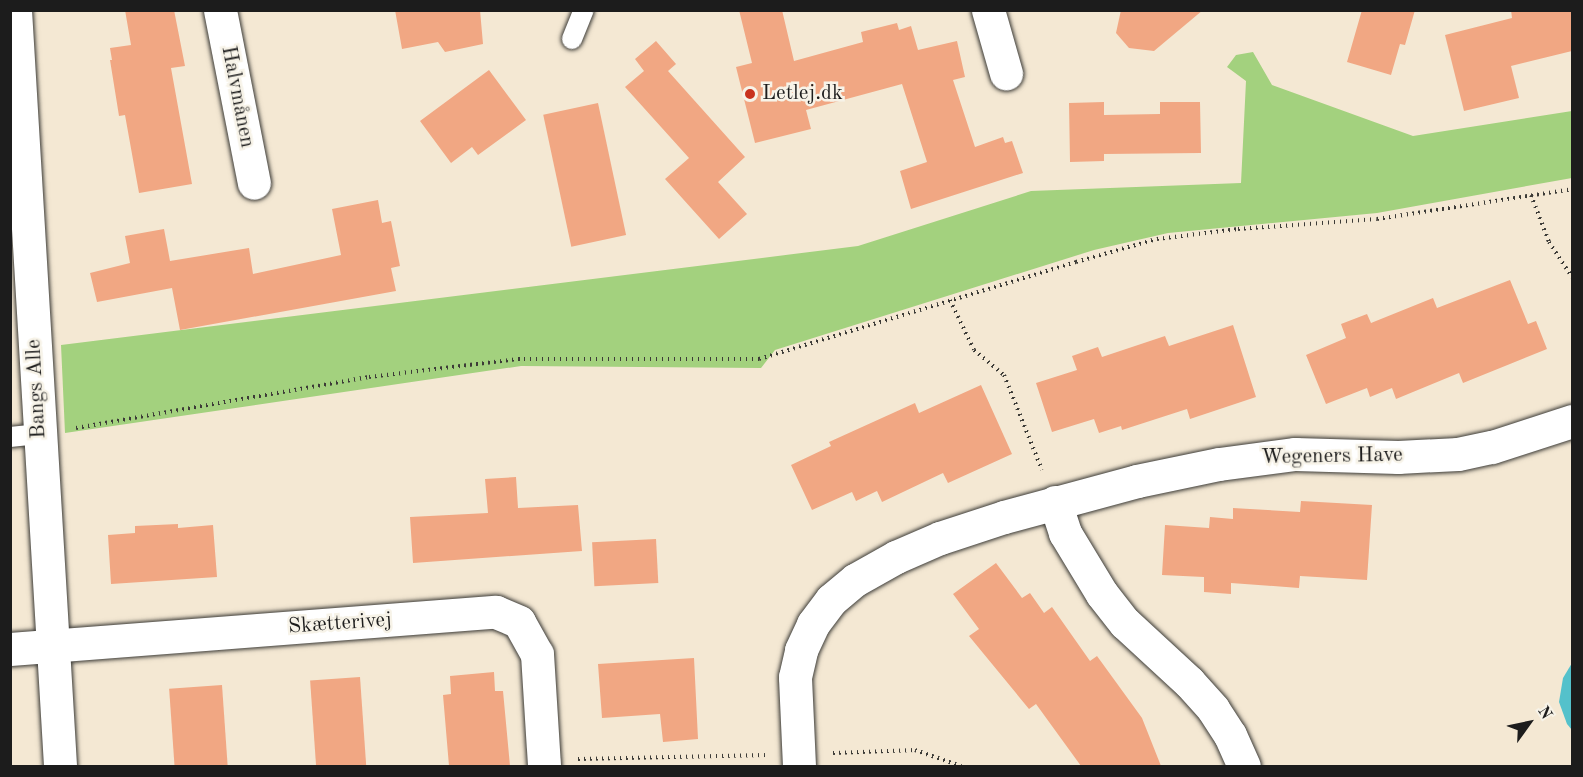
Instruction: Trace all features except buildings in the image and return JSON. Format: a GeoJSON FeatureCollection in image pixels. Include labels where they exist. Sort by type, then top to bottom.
{"type":"FeatureCollection","features":[{"type":"Feature","properties":{"kind":"street","name":"Bangs Alle"},"geometry":{"type":"LineString","coordinates":[[15,10],[25,436],[53,646],[60,766]]}},
{"type":"Feature","properties":{"kind":"street","name":"Halvmånen"},"geometry":{"type":"LineString","coordinates":[[220,10],[254,183]]}},
{"type":"Feature","properties":{"kind":"street"},"geometry":{"type":"LineString","coordinates":[[988,10],[1006,73]]}},
{"type":"Feature","properties":{"kind":"street","name":"Wegeners Have"},"geometry":{"type":"LineString","coordinates":[[799,761],[797,668],[801,650],[813,624],[831,600],[855,580],[897,557],[940,538],[1055,502],[1137,481],[1257,457],[1295,454],[1398,457],[1458,454],[1503,444],[1572,421]]}},
{"type":"Feature","properties":{"kind":"street"},"geometry":{"type":"LineString","coordinates":[[1055,502],[1065,533],[1102,594],[1125,623],[1189,682],[1213,709],[1230,735],[1244,766]]}},
{"type":"Feature","properties":{"kind":"street","name":"Skætterivej"},"geometry":{"type":"LineString","coordinates":[[10,649],[496,612],[519,622],[537,654],[544,763]]}},
{"type":"Feature","properties":{"kind":"lane"},"geometry":{"type":"LineString","coordinates":[[572,39],[584,10]]}},
{"type":"Feature","properties":{"kind":"path"},"geometry":{"type":"LineString","coordinates":[[25,436],[369,377],[518,359],[759,359],[1158,239],[1238,229],[1377,219],[1572,189]]}},
{"type":"Feature","properties":{"kind":"path"},"geometry":{"type":"LineString","coordinates":[[1531,195],[1548,242],[1572,277]]}},
{"type":"Feature","properties":{"kind":"path"},"geometry":{"type":"LineString","coordinates":[[950,300],[974,350],[1004,375],[1055,502]]}},
{"type":"Feature","properties":{"kind":"path"},"geometry":{"type":"LineString","coordinates":[[544,763],[799,761],[915,750],[961,766]]}},
{"type":"Feature","properties":{"kind":"green space"},"geometry":{"type":"Polygon","coordinates":[[[1253,52],[1272,85],[1413,136],[1572,111],[1572,178],[1377,213],[1168,233],[1094,250],[775,350],[761,368],[521,366],[65,433],[61,345],[858,246],[1031,191],[1241,183],[1246,81],[1227,67],[1236,55],[1253,52]]]}},
{"type":"Feature","properties":{"kind":"water"},"geometry":{"type":"Polygon","coordinates":[[[1572,663],[1572,730],[1567,724],[1559,702],[1563,678],[1572,663]]]}},
{"type":"Feature","properties":{"kind":"place","name":"Letlej.dk"},"geometry":{"type":"Point","coordinates":[750,94]}}]}
